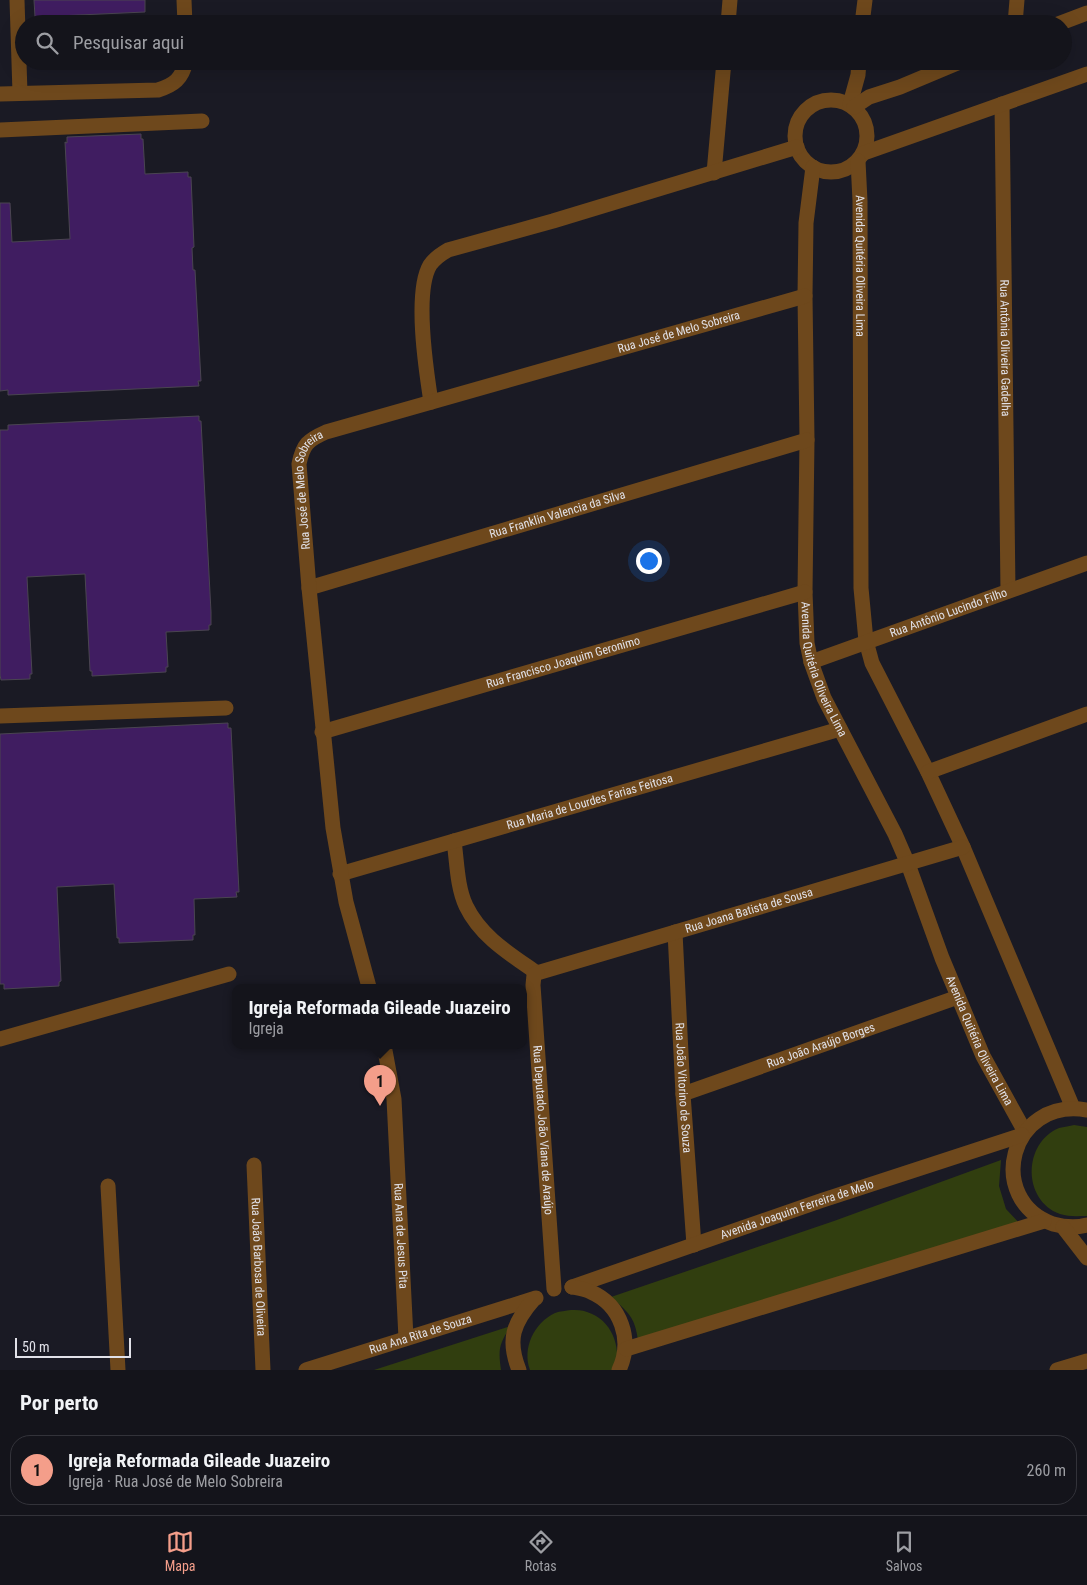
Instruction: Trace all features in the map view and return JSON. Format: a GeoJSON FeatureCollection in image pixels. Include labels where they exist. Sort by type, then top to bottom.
{"type":"FeatureCollection","features":[{"type":"Feature","properties":{"kind":"street"},"geometry":{"type":"LineString","coordinates":[[17,0],[17,15]]}},
{"type":"Feature","properties":{"kind":"street"},"geometry":{"type":"LineString","coordinates":[[184,0],[185,15]]}},
{"type":"Feature","properties":{"kind":"street"},"geometry":{"type":"LineString","coordinates":[[729,15],[730,0]]}},
{"type":"Feature","properties":{"kind":"street"},"geometry":{"type":"LineString","coordinates":[[863,15],[865,0]]}},
{"type":"Feature","properties":{"kind":"street"},"geometry":{"type":"LineString","coordinates":[[1016,15],[1017,0]]}},
{"type":"Feature","properties":{"kind":"street"},"geometry":{"type":"LineString","coordinates":[[1072,19],[1087,13]]}},
{"type":"Feature","properties":{"kind":"street"},"geometry":{"type":"LineString","coordinates":[[19,70],[20,93]]}},
{"type":"Feature","properties":{"kind":"street"},"geometry":{"type":"LineString","coordinates":[[0,94],[158,90],[175,84],[183,70]]}},
{"type":"Feature","properties":{"kind":"street"},"geometry":{"type":"LineString","coordinates":[[714,173],[723,70]]}},
{"type":"Feature","properties":{"kind":"street"},"geometry":{"type":"LineString","coordinates":[[852,105],[858,70]]}},
{"type":"Feature","properties":{"kind":"street"},"geometry":{"type":"LineString","coordinates":[[852,105],[941,70]]}},
{"type":"Feature","properties":{"kind":"street"},"geometry":{"type":"LineString","coordinates":[[861,157],[868,140],[867,128],[862,116],[852,105],[838,100],[826,99],[814,103],[804,111],[798,122],[795,134],[797,147],[806,162],[822,171],[842,171],[861,157],[1087,74]]}},
{"type":"Feature","properties":{"kind":"street","name":"Rua Antônia Oliveira Gadelha"},"geometry":{"type":"LineString","coordinates":[[1002,104],[1008,591]]}},
{"type":"Feature","properties":{"kind":"street"},"geometry":{"type":"LineString","coordinates":[[0,130],[202,121]]}},
{"type":"Feature","properties":{"kind":"street"},"geometry":{"type":"LineString","coordinates":[[432,402],[425,354],[422,299],[430,265],[438,256],[448,250],[797,147]]}},
{"type":"Feature","properties":{"kind":"street","name":"Avenida Quitéria Oliveira Lima"},"geometry":{"type":"LineString","coordinates":[[861,157],[861,588],[866,641],[872,663],[928,772],[1080,1109]]}},
{"type":"Feature","properties":{"kind":"street","name":"Avenida Quitéria Oliveira Lima"},"geometry":{"type":"LineString","coordinates":[[813,167],[806,222],[805,296],[807,440],[805,592],[807,643],[811,662],[815,679],[824,698],[895,834],[908,864],[942,958],[983,1056],[1024,1133]]}},
{"type":"Feature","properties":{"kind":"street","name":"Rua José de Melo Sobreira"},"geometry":{"type":"LineString","coordinates":[[368,984],[346,902],[333,828],[308,588],[299,464],[302,448],[313,438],[326,432],[805,296]]}},
{"type":"Feature","properties":{"kind":"street","name":"Rua Franklin Valencia da Silva"},"geometry":{"type":"LineString","coordinates":[[308,588],[807,440]]}},
{"type":"Feature","properties":{"kind":"street","name":"Rua Antônio Lucindo Filho"},"geometry":{"type":"LineString","coordinates":[[811,662],[1087,563]]}},
{"type":"Feature","properties":{"kind":"street","name":"Rua Francisco Joaquim Geronimo"},"geometry":{"type":"LineString","coordinates":[[322,732],[805,592]]}},
{"type":"Feature","properties":{"kind":"street"},"geometry":{"type":"LineString","coordinates":[[0,716],[226,708]]}},
{"type":"Feature","properties":{"kind":"street"},"geometry":{"type":"LineString","coordinates":[[928,772],[1087,714]]}},
{"type":"Feature","properties":{"kind":"street","name":"Rua Maria de Lourdes Farias Feitosa"},"geometry":{"type":"LineString","coordinates":[[340,874],[840,728]]}},
{"type":"Feature","properties":{"kind":"street"},"geometry":{"type":"LineString","coordinates":[[454,841],[460,882],[466,905],[478,927],[497,944],[537,973]]}},
{"type":"Feature","properties":{"kind":"street","name":"Rua Joana Batista de Sousa"},"geometry":{"type":"LineString","coordinates":[[537,973],[962,847]]}},
{"type":"Feature","properties":{"kind":"street","name":"Rua João Vitorino de Souza"},"geometry":{"type":"LineString","coordinates":[[675,932],[683,1094],[694,1245]]}},
{"type":"Feature","properties":{"kind":"street","name":"Rua Deputado João Viana de Araújo"},"geometry":{"type":"LineString","coordinates":[[537,973],[534,975],[533,984],[554,1289]]}},
{"type":"Feature","properties":{"kind":"street"},"geometry":{"type":"LineString","coordinates":[[0,1039],[229,974]]}},
{"type":"Feature","properties":{"kind":"street","name":"Rua João Araújo Borges"},"geometry":{"type":"LineString","coordinates":[[683,1094],[958,998]]}},
{"type":"Feature","properties":{"kind":"street","name":"Rua Ana de Jesus Pita"},"geometry":{"type":"LineString","coordinates":[[385,1049],[394,1099],[406,1338]]}},
{"type":"Feature","properties":{"kind":"street"},"geometry":{"type":"LineString","coordinates":[[1080,1109],[1054,1111],[1038,1119],[1024,1133],[1014,1153],[1013,1173],[1018,1192],[1029,1208],[1044,1220],[1063,1227],[1087,1225]]}},
{"type":"Feature","properties":{"kind":"street","name":"Avenida Joaquim Ferreira de Melo"},"geometry":{"type":"LineString","coordinates":[[572,1287],[1024,1133]]}},
{"type":"Feature","properties":{"kind":"street","name":"Rua João Barbosa de Oliveira"},"geometry":{"type":"LineString","coordinates":[[254,1165],[263,1370]]}},
{"type":"Feature","properties":{"kind":"street"},"geometry":{"type":"LineString","coordinates":[[108,1186],[118,1370]]}},
{"type":"Feature","properties":{"kind":"street"},"geometry":{"type":"LineString","coordinates":[[626,1349],[1044,1220]]}},
{"type":"Feature","properties":{"kind":"street"},"geometry":{"type":"LineString","coordinates":[[1063,1227],[1087,1258]]}},
{"type":"Feature","properties":{"kind":"street"},"geometry":{"type":"LineString","coordinates":[[519,1370],[513,1355],[513,1334],[521,1314],[536,1298],[554,1289],[572,1287],[590,1291],[605,1300],[617,1314],[624,1331],[626,1349],[619,1370]]}},
{"type":"Feature","properties":{"kind":"street","name":"Rua Ana Rita de Souza"},"geometry":{"type":"LineString","coordinates":[[306,1370],[536,1298]]}},
{"type":"Feature","properties":{"kind":"street"},"geometry":{"type":"LineString","coordinates":[[1057,1370],[1087,1361]]}},
{"type":"Feature","properties":{"kind":"green space"},"geometry":{"type":"Polygon","coordinates":[[[1074,1125],[1087,1127],[1087,1216],[1060,1214],[1048,1207],[1039,1197],[1033,1185],[1033,1158],[1039,1146],[1047,1135],[1059,1128],[1074,1125]]]}},
{"type":"Feature","properties":{"kind":"green space"},"geometry":{"type":"Polygon","coordinates":[[[1001,1160],[999,1186],[1006,1209],[1022,1226],[638,1340],[630,1315],[611,1297],[834,1221],[1001,1160]]]}},
{"type":"Feature","properties":{"kind":"green space"},"geometry":{"type":"Polygon","coordinates":[[[571,1310],[583,1311],[603,1321],[616,1343],[616,1370],[530,1370],[528,1362],[529,1345],[536,1330],[541,1323],[555,1313],[571,1310]]]}},
{"type":"Feature","properties":{"kind":"green space"},"geometry":{"type":"Polygon","coordinates":[[[511,1326],[500,1347],[501,1370],[374,1370],[511,1326]]]}},
{"type":"Feature","properties":{"kind":"building"},"geometry":{"type":"Polygon","coordinates":[[[34,0],[145,0],[145,12],[35,15],[34,0]]]}},
{"type":"Feature","properties":{"kind":"building"},"geometry":{"type":"Polygon","coordinates":[[[141,134],[145,174],[188,172],[188,177],[191,177],[193,270],[195,270],[201,381],[198,381],[199,386],[8,395],[8,390],[0,391],[0,203],[10,203],[12,242],[70,239],[65,142],[67,143],[67,137],[141,134]]]}},
{"type":"Feature","properties":{"kind":"building"},"geometry":{"type":"Polygon","coordinates":[[[199,416],[199,421],[201,421],[211,612],[209,630],[166,632],[168,667],[166,667],[166,672],[92,676],[92,671],[90,671],[85,574],[27,577],[32,674],[30,674],[30,679],[1,680],[0,430],[8,430],[8,425],[199,416]]]}},
{"type":"Feature","properties":{"kind":"building"},"geometry":{"type":"Polygon","coordinates":[[[228,723],[228,728],[231,728],[239,892],[236,892],[237,897],[194,899],[195,935],[193,935],[193,940],[119,943],[119,938],[117,938],[114,884],[57,887],[61,981],[59,986],[4,989],[4,984],[0,984],[0,734],[228,723]]]}},
{"type":"Feature","properties":{"kind":"place","name":"Igreja Reformada Gileade Juazeiro"},"geometry":{"type":"Point","coordinates":[380,1106]}}]}
